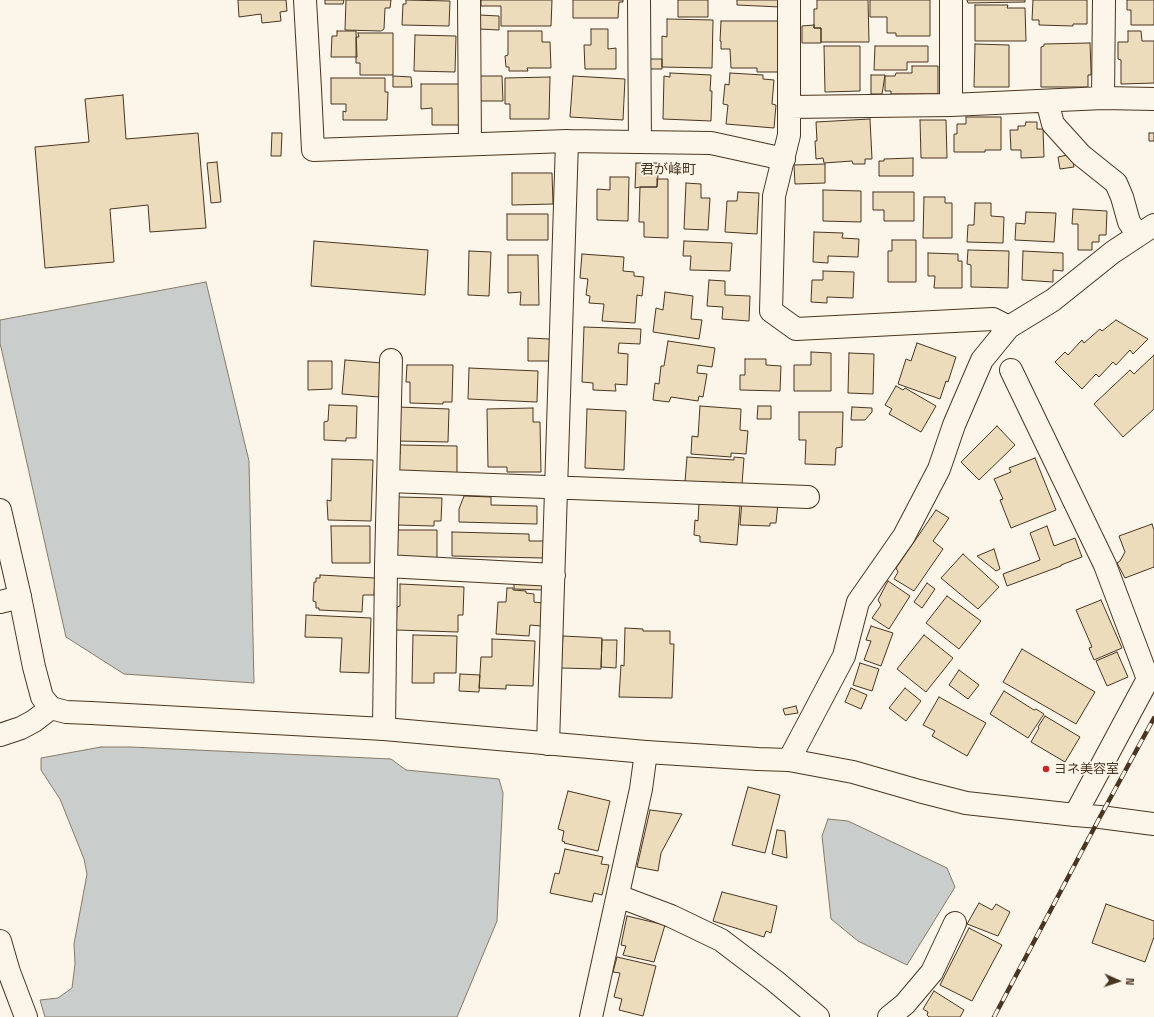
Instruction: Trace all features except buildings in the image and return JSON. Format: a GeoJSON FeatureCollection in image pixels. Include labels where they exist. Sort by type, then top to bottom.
{"type":"FeatureCollection","features":[{"type":"Feature","properties":{"kind":"street"},"geometry":{"type":"LineString","coordinates":[[305,0],[313,150],[567,141],[711,143],[784,159]]}},
{"type":"Feature","properties":{"kind":"street"},"geometry":{"type":"LineString","coordinates":[[469,0],[470,144]]}},
{"type":"Feature","properties":{"kind":"street"},"geometry":{"type":"LineString","coordinates":[[639,0],[640,142]]}},
{"type":"Feature","properties":{"kind":"street"},"geometry":{"type":"LineString","coordinates":[[789,0],[789,135],[774,196],[771,311],[796,329],[993,319],[1009,327]]}},
{"type":"Feature","properties":{"kind":"street"},"geometry":{"type":"LineString","coordinates":[[951,0],[951,105]]}},
{"type":"Feature","properties":{"kind":"street"},"geometry":{"type":"LineString","coordinates":[[1103,98],[1104,0]]}},
{"type":"Feature","properties":{"kind":"street"},"geometry":{"type":"LineString","coordinates":[[789,107],[951,105],[1103,98],[1154,99]]}},
{"type":"Feature","properties":{"kind":"street"},"geometry":{"type":"LineString","coordinates":[[1047,101],[1053,124],[1081,155],[1116,184],[1122,197],[1129,222],[1146,230]]}},
{"type":"Feature","properties":{"kind":"street"},"geometry":{"type":"LineString","coordinates":[[548,744],[567,141]]}},
{"type":"Feature","properties":{"kind":"street"},"geometry":{"type":"LineString","coordinates":[[789,760],[844,656],[858,602],[904,536],[939,469],[954,425],[982,360],[1009,327],[1053,300],[1113,252],[1146,230]]}},
{"type":"Feature","properties":{"kind":"street"},"geometry":{"type":"LineString","coordinates":[[384,729],[391,360]]}},
{"type":"Feature","properties":{"kind":"street"},"geometry":{"type":"LineString","coordinates":[[1011,370],[1105,565],[1148,679],[1075,815]]}},
{"type":"Feature","properties":{"kind":"street"},"geometry":{"type":"LineString","coordinates":[[388,481],[808,497]]}},
{"type":"Feature","properties":{"kind":"street"},"geometry":{"type":"LineString","coordinates":[[0,510],[10,600],[34,667],[42,697],[51,708],[66,712],[384,729],[646,752],[789,760],[853,772],[966,803],[1154,824]]}},
{"type":"Feature","properties":{"kind":"street"},"geometry":{"type":"LineString","coordinates":[[386,566],[554,574]]}},
{"type":"Feature","properties":{"kind":"street"},"geometry":{"type":"LineString","coordinates":[[0,734],[21,728],[34,721],[51,708]]}},
{"type":"Feature","properties":{"kind":"street"},"geometry":{"type":"LineString","coordinates":[[591,1017],[641,789],[646,752]]}},
{"type":"Feature","properties":{"kind":"street"},"geometry":{"type":"LineString","coordinates":[[618,896],[671,916],[721,940],[775,981],[818,1017]]}},
{"type":"Feature","properties":{"kind":"street"},"geometry":{"type":"LineString","coordinates":[[889,1017],[905,1004],[932,972],[955,923]]}},
{"type":"Feature","properties":{"kind":"street"},"geometry":{"type":"LineString","coordinates":[[0,941],[9,972],[26,1017]]}},
{"type":"Feature","properties":{"kind":"shaded area"},"geometry":{"type":"Polygon","coordinates":[[[206,282],[249,461],[254,683],[124,674],[66,637],[0,343],[0,320],[206,282]]]}},
{"type":"Feature","properties":{"kind":"shaded area"},"geometry":{"type":"Polygon","coordinates":[[[101,747],[131,747],[391,759],[406,770],[499,779],[503,793],[497,921],[457,1017],[45,1017],[40,1000],[58,998],[72,988],[75,964],[74,944],[87,874],[84,859],[60,799],[41,770],[41,758],[101,747]]]}},
{"type":"Feature","properties":{"kind":"shaded area"},"geometry":{"type":"Polygon","coordinates":[[[828,819],[848,821],[947,868],[955,887],[907,965],[858,941],[831,919],[822,836],[828,819]]]}},
{"type":"Feature","properties":{"kind":"railway"},"geometry":{"type":"LineString","coordinates":[[994,1017],[1154,718]]}},
{"type":"Feature","properties":{"kind":"place","name":"ヨネ美容室"},"geometry":{"type":"Point","coordinates":[1046,769]}},
{"type":"Feature","properties":{"kind":"district","name":"君が峰町"},"geometry":{"type":"Point","coordinates":[668,170]}}]}
